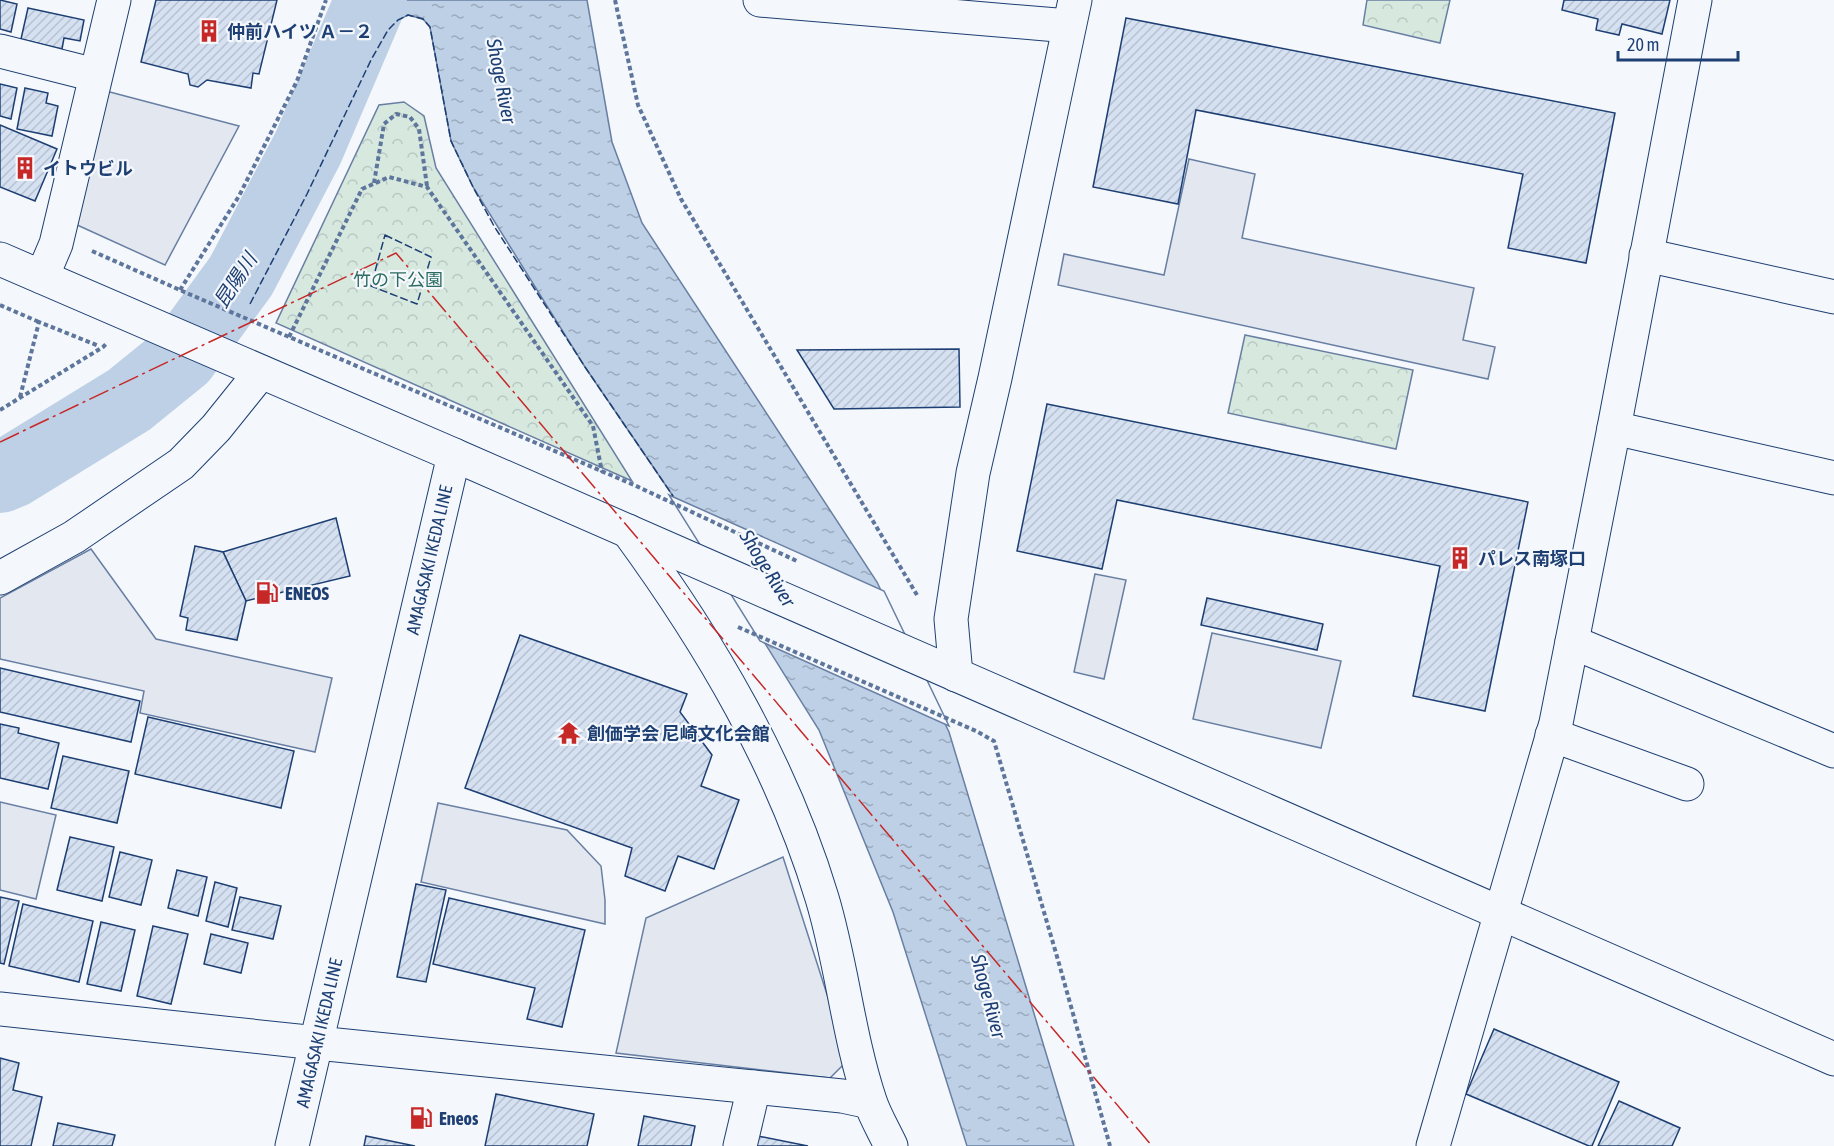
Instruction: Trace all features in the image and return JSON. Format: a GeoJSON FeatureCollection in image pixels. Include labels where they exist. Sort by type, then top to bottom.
{"type":"FeatureCollection","features":[{"type":"Feature","properties":{"kind":"street"},"geometry":{"type":"LineString","coordinates":[[42,277],[56,244],[114,0]]}},
{"type":"Feature","properties":{"kind":"street"},"geometry":{"type":"LineString","coordinates":[[760,0],[1072,13],[996,378],[973,472],[951,619],[950,672]]}},
{"type":"Feature","properties":{"kind":"street"},"geometry":{"type":"LineString","coordinates":[[1433,1146],[1552,735],[1614,428],[1695,0]]}},
{"type":"Feature","properties":{"kind":"street"},"geometry":{"type":"LineString","coordinates":[[0,51],[95,75]]}},
{"type":"Feature","properties":{"kind":"street"},"geometry":{"type":"LineString","coordinates":[[1646,255],[1834,297]]}},
{"type":"Feature","properties":{"kind":"street"},"geometry":{"type":"LineString","coordinates":[[0,259],[688,557],[1834,1059]]}},
{"type":"Feature","properties":{"kind":"street"},"geometry":{"type":"LineString","coordinates":[[0,578],[74,537],[181,464],[216,428],[249,367]]}},
{"type":"Feature","properties":{"kind":"street"},"geometry":{"type":"LineString","coordinates":[[1614,428],[1834,478]]}},
{"type":"Feature","properties":{"kind":"street","name":"AMAGASAKI IKEDA LINE"},"geometry":{"type":"LineString","coordinates":[[292,1146],[454,455]]}},
{"type":"Feature","properties":{"kind":"street"},"geometry":{"type":"LineString","coordinates":[[628,531],[666,582],[734,693],[788,801],[822,899],[870,1102],[891,1146]]}},
{"type":"Feature","properties":{"kind":"street"},"geometry":{"type":"LineString","coordinates":[[1572,642],[1834,751]]}},
{"type":"Feature","properties":{"kind":"street"},"geometry":{"type":"LineString","coordinates":[[1552,735],[1687,784]]}},
{"type":"Feature","properties":{"kind":"street"},"geometry":{"type":"LineString","coordinates":[[0,1009],[842,1096],[870,1102]]}},
{"type":"Feature","properties":{"kind":"street"},"geometry":{"type":"LineString","coordinates":[[740,1146],[754,1087]]}},
{"type":"Feature","properties":{"kind":"path"},"geometry":{"type":"LineString","coordinates":[[180,290],[239,196],[297,81],[326,0]]}},
{"type":"Feature","properties":{"kind":"path"},"geometry":{"type":"LineString","coordinates":[[615,0],[638,105],[681,198],[919,598]]}},
{"type":"Feature","properties":{"kind":"path"},"geometry":{"type":"LineString","coordinates":[[374,184],[384,124],[396,114],[410,117],[419,129],[427,187],[593,426],[602,472]]}},
{"type":"Feature","properties":{"kind":"path"},"geometry":{"type":"LineString","coordinates":[[289,337],[362,189],[388,177],[427,187]]}},
{"type":"Feature","properties":{"kind":"path"},"geometry":{"type":"LineString","coordinates":[[88,249],[602,472],[808,566]]}},
{"type":"Feature","properties":{"kind":"path"},"geometry":{"type":"LineString","coordinates":[[0,305],[104,347]]}},
{"type":"Feature","properties":{"kind":"path"},"geometry":{"type":"LineString","coordinates":[[0,410],[104,347],[124,313]]}},
{"type":"Feature","properties":{"kind":"path"},"geometry":{"type":"LineString","coordinates":[[20,398],[39,321]]}},
{"type":"Feature","properties":{"kind":"path"},"geometry":{"type":"LineString","coordinates":[[735,626],[976,731],[994,741],[1110,1146]]}},
{"type":"Feature","properties":{"kind":"green space"},"geometry":{"type":"Polygon","coordinates":[[[1367,0],[1450,0],[1440,43],[1363,25],[1367,0]]]}},
{"type":"Feature","properties":{"kind":"green space","name":"竹の下公園"},"geometry":{"type":"Polygon","coordinates":[[[404,102],[424,116],[436,168],[632,481],[276,323],[379,105],[404,102]]]}},
{"type":"Feature","properties":{"kind":"green space"},"geometry":{"type":"Polygon","coordinates":[[[1245,335],[1413,370],[1396,449],[1228,413],[1245,335]]]}},
{"type":"Feature","properties":{"kind":"shaded area"},"geometry":{"type":"Polygon","coordinates":[[[106,91],[239,126],[165,265],[75,224],[106,91]]]}},
{"type":"Feature","properties":{"kind":"shaded area"},"geometry":{"type":"Polygon","coordinates":[[[1189,159],[1255,174],[1242,238],[1474,288],[1463,340],[1495,347],[1488,379],[1058,285],[1064,254],[1164,275],[1189,159]]]}},
{"type":"Feature","properties":{"kind":"shaded area"},"geometry":{"type":"Polygon","coordinates":[[[91,549],[156,639],[332,678],[315,752],[140,713],[144,691],[0,659],[0,598],[91,549]]]}},
{"type":"Feature","properties":{"kind":"shaded area"},"geometry":{"type":"Polygon","coordinates":[[[1095,574],[1126,580],[1104,679],[1074,672],[1095,574]]]}},
{"type":"Feature","properties":{"kind":"shaded area"},"geometry":{"type":"Polygon","coordinates":[[[1212,633],[1341,661],[1321,748],[1193,719],[1212,633]]]}},
{"type":"Feature","properties":{"kind":"shaded area"},"geometry":{"type":"Polygon","coordinates":[[[0,802],[56,815],[36,899],[0,890],[0,802]]]}},
{"type":"Feature","properties":{"kind":"shaded area"},"geometry":{"type":"Polygon","coordinates":[[[438,803],[567,830],[601,866],[605,924],[421,882],[438,803]]]}},
{"type":"Feature","properties":{"kind":"shaded area"},"geometry":{"type":"Polygon","coordinates":[[[783,857],[848,1060],[830,1078],[616,1053],[646,918],[783,857]]]}},
{"type":"Feature","properties":{"kind":"water","name":"Shoge River"},"geometry":{"type":"Polygon","coordinates":[[[355,0],[587,0],[612,142],[642,223],[877,582],[949,732],[1074,1146],[967,1146],[893,912],[819,730],[673,496],[585,367],[473,187],[451,141],[430,27],[423,19],[408,15],[398,20],[388,30],[349,17],[355,0]]]}},
{"type":"Feature","properties":{"kind":"pier"},"geometry":{"type":"Polygon","coordinates":[[[669,495],[884,591],[949,726],[760,641],[669,495]]]}},
{"type":"Feature","properties":{"kind":"building"},"geometry":{"type":"Polygon","coordinates":[[[0,0],[17,4],[11,32],[0,29],[0,0]]]}},
{"type":"Feature","properties":{"kind":"building","name":"仲前ハイツ Ａ－２"},"geometry":{"type":"Polygon","coordinates":[[[156,0],[277,0],[259,74],[253,73],[251,88],[207,80],[198,87],[190,85],[188,74],[141,62],[156,0]]]}},
{"type":"Feature","properties":{"kind":"building"},"geometry":{"type":"Polygon","coordinates":[[[1564,0],[1670,0],[1662,34],[1622,24],[1619,35],[1596,30],[1598,19],[1562,10],[1564,0]]]}},
{"type":"Feature","properties":{"kind":"building"},"geometry":{"type":"Polygon","coordinates":[[[28,8],[84,20],[80,41],[64,38],[62,49],[21,39],[28,8]]]}},
{"type":"Feature","properties":{"kind":"building"},"geometry":{"type":"Polygon","coordinates":[[[1126,18],[1615,113],[1586,263],[1508,248],[1523,174],[1196,110],[1178,204],[1093,187],[1126,18]]]}},
{"type":"Feature","properties":{"kind":"building"},"geometry":{"type":"Polygon","coordinates":[[[0,84],[17,88],[11,119],[0,116],[0,84]]]}},
{"type":"Feature","properties":{"kind":"building"},"geometry":{"type":"Polygon","coordinates":[[[25,88],[48,93],[46,103],[58,106],[52,136],[17,129],[25,88]]]}},
{"type":"Feature","properties":{"kind":"building","name":"イトウビル"},"geometry":{"type":"Polygon","coordinates":[[[0,125],[57,149],[35,201],[0,187],[0,125]]]}},
{"type":"Feature","properties":{"kind":"building"},"geometry":{"type":"Polygon","coordinates":[[[959,349],[960,407],[834,409],[797,350],[959,349]]]}},
{"type":"Feature","properties":{"kind":"building","name":"パレス南塚口"},"geometry":{"type":"Polygon","coordinates":[[[1047,404],[1528,502],[1485,711],[1413,696],[1440,566],[1117,500],[1102,569],[1017,551],[1047,404]]]}},
{"type":"Feature","properties":{"kind":"building"},"geometry":{"type":"Polygon","coordinates":[[[336,518],[350,576],[246,601],[223,552],[336,518]]]}},
{"type":"Feature","properties":{"kind":"building"},"geometry":{"type":"Polygon","coordinates":[[[195,546],[223,552],[246,601],[237,640],[186,630],[188,618],[180,616],[195,546]]]}},
{"type":"Feature","properties":{"kind":"building"},"geometry":{"type":"Polygon","coordinates":[[[1207,598],[1323,624],[1317,650],[1201,625],[1207,598]]]}},
{"type":"Feature","properties":{"kind":"building"},"geometry":{"type":"Polygon","coordinates":[[[520,635],[687,694],[680,712],[712,755],[701,786],[739,800],[714,869],[678,856],[665,891],[625,876],[632,848],[465,788],[520,635]]]}},
{"type":"Feature","properties":{"kind":"building"},"geometry":{"type":"Polygon","coordinates":[[[0,668],[140,701],[131,742],[0,712],[0,668]]]}},
{"type":"Feature","properties":{"kind":"building"},"geometry":{"type":"Polygon","coordinates":[[[148,717],[294,751],[281,808],[135,774],[148,717]]]}},
{"type":"Feature","properties":{"kind":"building"},"geometry":{"type":"Polygon","coordinates":[[[0,724],[19,728],[18,733],[59,743],[48,789],[0,778],[0,724]]]}},
{"type":"Feature","properties":{"kind":"building"},"geometry":{"type":"Polygon","coordinates":[[[63,756],[129,771],[117,823],[51,808],[63,756]]]}},
{"type":"Feature","properties":{"kind":"building"},"geometry":{"type":"Polygon","coordinates":[[[70,837],[114,847],[102,901],[57,890],[70,837]]]}},
{"type":"Feature","properties":{"kind":"building"},"geometry":{"type":"Polygon","coordinates":[[[120,852],[152,860],[141,905],[109,897],[120,852]]]}},
{"type":"Feature","properties":{"kind":"building"},"geometry":{"type":"Polygon","coordinates":[[[177,870],[207,877],[198,916],[168,908],[177,870]]]}},
{"type":"Feature","properties":{"kind":"building"},"geometry":{"type":"Polygon","coordinates":[[[215,882],[237,888],[228,927],[206,921],[215,882]]]}},
{"type":"Feature","properties":{"kind":"building"},"geometry":{"type":"Polygon","coordinates":[[[416,884],[446,890],[426,982],[397,977],[416,884]]]}},
{"type":"Feature","properties":{"kind":"building"},"geometry":{"type":"Polygon","coordinates":[[[0,897],[19,901],[4,964],[0,963],[0,897]]]}},
{"type":"Feature","properties":{"kind":"building"},"geometry":{"type":"Polygon","coordinates":[[[240,897],[281,906],[273,939],[232,930],[240,897]]]}},
{"type":"Feature","properties":{"kind":"building"},"geometry":{"type":"Polygon","coordinates":[[[449,898],[585,930],[562,1027],[527,1019],[535,988],[433,964],[449,898]]]}},
{"type":"Feature","properties":{"kind":"building"},"geometry":{"type":"Polygon","coordinates":[[[23,904],[93,921],[79,982],[9,966],[23,904]]]}},
{"type":"Feature","properties":{"kind":"building"},"geometry":{"type":"Polygon","coordinates":[[[101,922],[135,930],[121,991],[87,984],[101,922]]]}},
{"type":"Feature","properties":{"kind":"building"},"geometry":{"type":"Polygon","coordinates":[[[153,926],[188,934],[171,1004],[137,996],[153,926]]]}},
{"type":"Feature","properties":{"kind":"building"},"geometry":{"type":"Polygon","coordinates":[[[211,934],[248,943],[241,973],[204,964],[211,934]]]}},
{"type":"Feature","properties":{"kind":"building"},"geometry":{"type":"Polygon","coordinates":[[[1494,1029],[1619,1082],[1592,1146],[1466,1094],[1494,1029]]]}},
{"type":"Feature","properties":{"kind":"building"},"geometry":{"type":"Polygon","coordinates":[[[0,1058],[19,1063],[13,1090],[42,1097],[31,1146],[0,1146],[0,1058]]]}},
{"type":"Feature","properties":{"kind":"building"},"geometry":{"type":"Polygon","coordinates":[[[496,1094],[594,1114],[587,1146],[485,1146],[496,1094]]]}},
{"type":"Feature","properties":{"kind":"building"},"geometry":{"type":"Polygon","coordinates":[[[1619,1101],[1680,1128],[1672,1146],[1598,1146],[1619,1101]]]}},
{"type":"Feature","properties":{"kind":"building"},"geometry":{"type":"Polygon","coordinates":[[[644,1116],[695,1126],[691,1146],[638,1146],[644,1116]]]}},
{"type":"Feature","properties":{"kind":"building"},"geometry":{"type":"Polygon","coordinates":[[[58,1123],[115,1135],[112,1146],[53,1146],[58,1123]]]}},
{"type":"Feature","properties":{"kind":"building"},"geometry":{"type":"Polygon","coordinates":[[[753,1135],[808,1146],[751,1146],[753,1135]]]}},
{"type":"Feature","properties":{"kind":"building"},"geometry":{"type":"Polygon","coordinates":[[[366,1136],[415,1146],[364,1146],[366,1136]]]}},
{"type":"Feature","properties":{"kind":"waterway","name":"昆陽川"},"geometry":{"type":"LineString","coordinates":[[0,477],[12,472],[129,400],[182,357],[241,276],[308,148],[371,0]]}},
{"type":"Feature","properties":{"kind":"fence"},"geometry":{"type":"LineString","coordinates":[[250,304],[388,30],[398,20],[408,15],[423,19],[430,27],[451,141],[473,187],[494,226],[585,367],[673,496]]}},
{"type":"Feature","properties":{"kind":"fence"},"geometry":{"type":"LineString","coordinates":[[385,235],[431,257],[417,304],[371,286],[385,235]]}},
{"type":"Feature","properties":{"kind":"power"},"geometry":{"type":"LineString","coordinates":[[0,442],[396,253],[1152,1146]]}},
{"type":"Feature","properties":{"kind":"place","name":"仲前ハイツ Ａ－２"},"geometry":{"type":"Point","coordinates":[209,31]}},
{"type":"Feature","properties":{"kind":"place","name":"イトウビル"},"geometry":{"type":"Point","coordinates":[25,168]}},
{"type":"Feature","properties":{"kind":"place","name":"パレス南塚口"},"geometry":{"type":"Point","coordinates":[1460,558]}},
{"type":"Feature","properties":{"kind":"place","name":"ENEOS"},"geometry":{"type":"Point","coordinates":[267,593]}},
{"type":"Feature","properties":{"kind":"place","name":"創価学会 尼崎文化会館"},"geometry":{"type":"Point","coordinates":[569,733]}},
{"type":"Feature","properties":{"kind":"place","name":"Eneos"},"geometry":{"type":"Point","coordinates":[421,1118]}}]}
